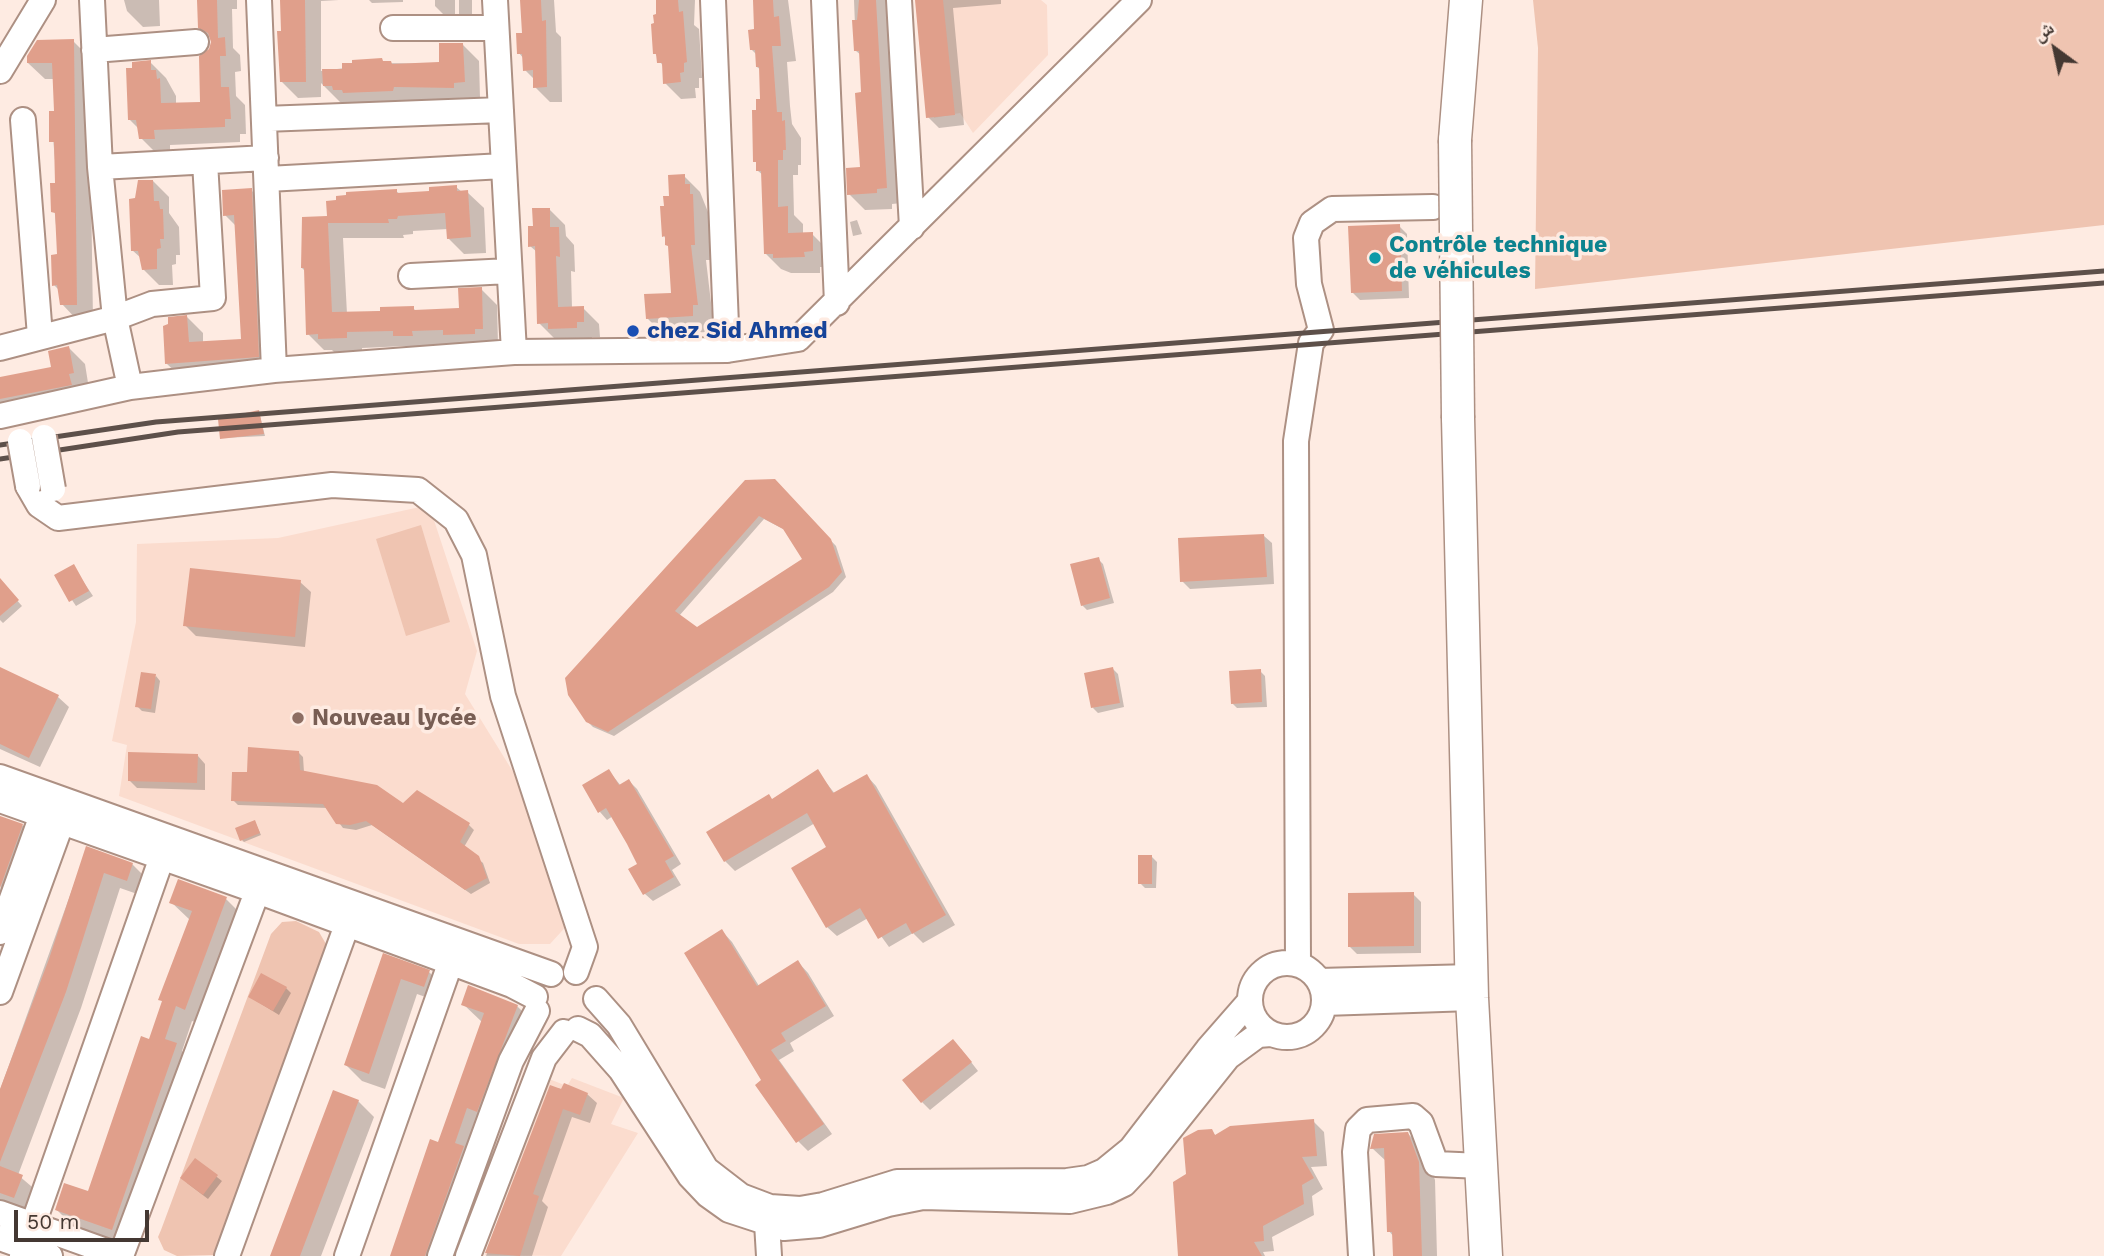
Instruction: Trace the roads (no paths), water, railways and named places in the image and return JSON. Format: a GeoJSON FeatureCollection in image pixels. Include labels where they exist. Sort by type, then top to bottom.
{"type":"FeatureCollection","features":[{"type":"Feature","properties":{"kind":"main road"},"geometry":{"type":"LineString","coordinates":[[1466,0],[1455,140],[1458,418],[1472,987],[1486,1256]]}},
{"type":"Feature","properties":{"kind":"street"},"geometry":{"type":"LineString","coordinates":[[0,71],[43,0]]}},
{"type":"Feature","properties":{"kind":"street"},"geometry":{"type":"LineString","coordinates":[[92,0],[100,167],[115,318],[130,387]]}},
{"type":"Feature","properties":{"kind":"street"},"geometry":{"type":"LineString","coordinates":[[260,0],[274,370]]}},
{"type":"Feature","properties":{"kind":"street"},"geometry":{"type":"LineString","coordinates":[[495,0],[514,352]]}},
{"type":"Feature","properties":{"kind":"street"},"geometry":{"type":"LineString","coordinates":[[713,0],[727,350]]}},
{"type":"Feature","properties":{"kind":"street"},"geometry":{"type":"LineString","coordinates":[[824,0],[837,303]]}},
{"type":"Feature","properties":{"kind":"street"},"geometry":{"type":"LineString","coordinates":[[900,0],[912,227]]}},
{"type":"Feature","properties":{"kind":"street"},"geometry":{"type":"LineString","coordinates":[[80,515],[52,489],[18,412],[130,387],[274,370],[514,352],[727,350],[798,339],[1139,0]]}},
{"type":"Feature","properties":{"kind":"street"},"geometry":{"type":"LineString","coordinates":[[393,28],[496,28]]}},
{"type":"Feature","properties":{"kind":"street"},"geometry":{"type":"LineString","coordinates":[[94,50],[195,42]]}},
{"type":"Feature","properties":{"kind":"street"},"geometry":{"type":"LineString","coordinates":[[264,119],[501,110]]}},
{"type":"Feature","properties":{"kind":"street"},"geometry":{"type":"LineString","coordinates":[[23,120],[40,336]]}},
{"type":"Feature","properties":{"kind":"street"},"geometry":{"type":"LineString","coordinates":[[100,167],[205,162],[267,169],[503,166]]}},
{"type":"Feature","properties":{"kind":"street"},"geometry":{"type":"LineString","coordinates":[[0,348],[115,318],[152,304],[213,298],[205,162]]}},
{"type":"Feature","properties":{"kind":"street"},"geometry":{"type":"LineString","coordinates":[[440,1256],[511,1061],[536,1004],[543,980],[551,974],[568,970],[590,982],[596,999],[619,1025],[706,1169],[784,1228],[819,1225],[888,1204],[923,1197],[1070,1201],[1107,1192],[1124,1184],[1140,1167],[1228,1057],[1258,1034],[1294,1037],[1306,1032],[1321,1015],[1322,992],[1298,964],[1296,441],[1311,343],[1321,330],[1309,284],[1306,238],[1312,223],[1332,209],[1433,207]]}},
{"type":"Feature","properties":{"kind":"street"},"geometry":{"type":"LineString","coordinates":[[411,276],[509,271]]}},
{"type":"Feature","properties":{"kind":"street"},"geometry":{"type":"LineString","coordinates":[[32,439],[27,486],[39,505],[58,518],[332,485],[418,490],[456,520],[474,555],[503,696],[585,947],[576,972]]}},
{"type":"Feature","properties":{"kind":"street"},"geometry":{"type":"LineString","coordinates":[[0,777],[56,808],[162,857],[262,882]]}},
{"type":"Feature","properties":{"kind":"street"},"geometry":{"type":"LineString","coordinates":[[0,800],[56,808],[351,915],[551,974]]}},
{"type":"Feature","properties":{"kind":"street"},"geometry":{"type":"LineString","coordinates":[[0,933],[56,808]]}},
{"type":"Feature","properties":{"kind":"street"},"geometry":{"type":"LineString","coordinates":[[0,992],[56,808]]}},
{"type":"Feature","properties":{"kind":"street"},"geometry":{"type":"LineString","coordinates":[[27,1243],[162,857]]}},
{"type":"Feature","properties":{"kind":"street"},"geometry":{"type":"LineString","coordinates":[[0,1238],[121,1256],[262,882]]}},
{"type":"Feature","properties":{"kind":"street"},"geometry":{"type":"LineString","coordinates":[[351,915],[450,964],[512,985],[536,1004],[547,1026],[571,1030],[602,1046],[621,1070],[690,1176],[708,1195],[729,1210],[769,1215],[823,1205],[876,1186],[916,1180],[1088,1178],[1118,1162],[1131,1149],[1208,1049],[1250,1001]]}},
{"type":"Feature","properties":{"kind":"street"},"geometry":{"type":"LineString","coordinates":[[227,1256],[351,915]]}},
{"type":"Feature","properties":{"kind":"street"},"geometry":{"type":"LineString","coordinates":[[347,1256],[450,964]]}},
{"type":"Feature","properties":{"kind":"street"},"geometry":{"type":"LineString","coordinates":[[1271,1034],[1256,1020],[1250,1001],[1252,989],[1265,971],[1275,965],[1298,964]]}},
{"type":"Feature","properties":{"kind":"street"},"geometry":{"type":"LineString","coordinates":[[1322,992],[1472,987]]}},
{"type":"Feature","properties":{"kind":"street"},"geometry":{"type":"LineString","coordinates":[[468,1256],[544,1058],[571,1030],[592,1017],[596,999]]}},
{"type":"Feature","properties":{"kind":"street"},"geometry":{"type":"LineString","coordinates":[[1361,1256],[1355,1152],[1357,1129],[1367,1121],[1413,1116],[1424,1130],[1432,1160],[1436,1164],[1481,1166]]}},
{"type":"Feature","properties":{"kind":"street"},"geometry":{"type":"LineString","coordinates":[[0,1213],[27,1243],[50,1256]]}},
{"type":"Feature","properties":{"kind":"street"},"geometry":{"type":"LineString","coordinates":[[769,1215],[769,1256]]}},
{"type":"Feature","properties":{"kind":"railway"},"geometry":{"type":"LineString","coordinates":[[0,445],[156,422],[2104,271]]}},
{"type":"Feature","properties":{"kind":"railway"},"geometry":{"type":"LineString","coordinates":[[0,459],[178,432],[2104,283]]}},
{"type":"Feature","properties":{"kind":"place","name":"Contrôle technique de véhicules"},"geometry":{"type":"Point","coordinates":[1375,258]}},
{"type":"Feature","properties":{"kind":"place","name":"chez Sid Ahmed"},"geometry":{"type":"Point","coordinates":[633,331]}},
{"type":"Feature","properties":{"kind":"place","name":"Nouveau lycée"},"geometry":{"type":"Point","coordinates":[298,718]}}]}
